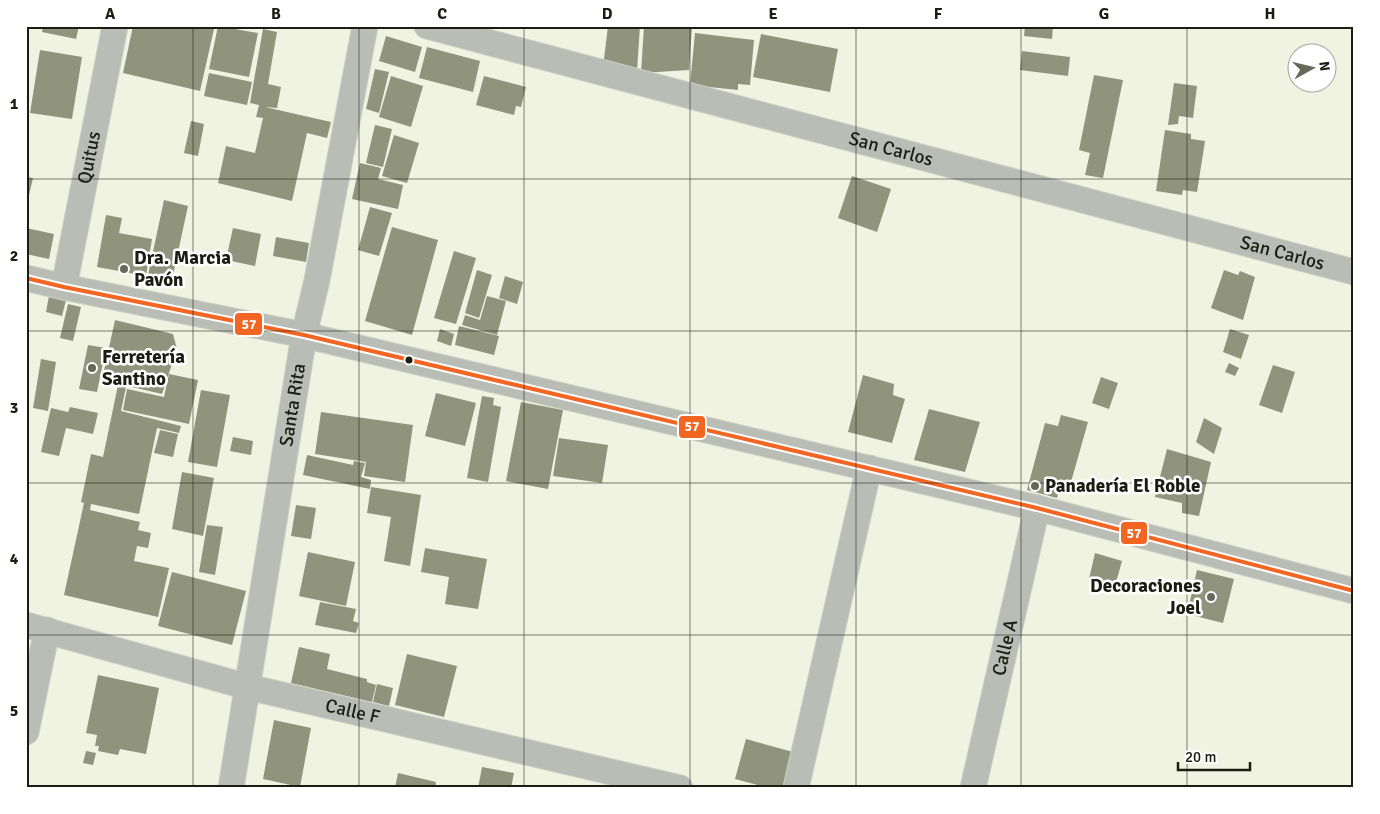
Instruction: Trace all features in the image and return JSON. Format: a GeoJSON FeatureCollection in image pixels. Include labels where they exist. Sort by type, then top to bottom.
{"type":"FeatureCollection","features":[{"type":"Feature","properties":{"kind":"street","name":"Quitus"},"geometry":{"type":"LineString","coordinates":[[64,287],[115,26]]}},
{"type":"Feature","properties":{"kind":"street","name":"Santa Rita"},"geometry":{"type":"LineString","coordinates":[[232,788],[304,335],[317,280],[365,26]]}},
{"type":"Feature","properties":{"kind":"street","name":"San Carlos"},"geometry":{"type":"LineString","coordinates":[[427,26],[1354,272]]}},
{"type":"Feature","properties":{"kind":"street"},"geometry":{"type":"LineString","coordinates":[[26,278],[304,335],[869,468],[1037,508],[1354,591]]}},
{"type":"Feature","properties":{"kind":"street"},"geometry":{"type":"LineString","coordinates":[[796,788],[869,468]]}},
{"type":"Feature","properties":{"kind":"street","name":"Calle A"},"geometry":{"type":"LineString","coordinates":[[972,788],[1037,508]]}},
{"type":"Feature","properties":{"kind":"street"},"geometry":{"type":"LineString","coordinates":[[26,732],[37,628]]}},
{"type":"Feature","properties":{"kind":"street","name":"Calle F"},"geometry":{"type":"LineString","coordinates":[[37,628],[248,687],[680,788]]}},
{"type":"Feature","properties":{"kind":"building"},"geometry":{"type":"Polygon","coordinates":[[[43,26],[79,26],[76,39],[42,32],[43,26]]]}},
{"type":"Feature","properties":{"kind":"building"},"geometry":{"type":"Polygon","coordinates":[[[133,26],[203,26],[214,29],[200,91],[123,73],[133,26]]]}},
{"type":"Feature","properties":{"kind":"building"},"geometry":{"type":"Polygon","coordinates":[[[218,26],[258,33],[249,77],[209,69],[218,26]]]}},
{"type":"Feature","properties":{"kind":"building"},"geometry":{"type":"Polygon","coordinates":[[[608,26],[640,26],[637,71],[603,67],[608,26]]]}},
{"type":"Feature","properties":{"kind":"building"},"geometry":{"type":"Polygon","coordinates":[[[644,26],[692,26],[689,70],[641,73],[644,26]]]}},
{"type":"Feature","properties":{"kind":"building"},"geometry":{"type":"Polygon","coordinates":[[[1025,26],[1053,26],[1052,39],[1024,36],[1025,26]]]}},
{"type":"Feature","properties":{"kind":"building"},"geometry":{"type":"Polygon","coordinates":[[[263,29],[277,32],[268,84],[281,87],[277,108],[265,107],[331,122],[327,138],[307,133],[292,201],[218,183],[226,146],[255,153],[263,118],[256,117],[259,105],[250,103],[263,29]]]}},
{"type":"Feature","properties":{"kind":"building"},"geometry":{"type":"Polygon","coordinates":[[[695,33],[754,40],[750,85],[738,84],[738,90],[690,85],[695,33]]]}},
{"type":"Feature","properties":{"kind":"building"},"geometry":{"type":"Polygon","coordinates":[[[761,34],[838,49],[830,92],[753,77],[761,34]]]}},
{"type":"Feature","properties":{"kind":"building"},"geometry":{"type":"Polygon","coordinates":[[[386,36],[422,47],[415,72],[379,61],[386,36]]]}},
{"type":"Feature","properties":{"kind":"building"},"geometry":{"type":"Polygon","coordinates":[[[427,47],[480,61],[473,92],[419,78],[427,47]]]}},
{"type":"Feature","properties":{"kind":"building"},"geometry":{"type":"Polygon","coordinates":[[[40,50],[82,57],[72,119],[30,113],[40,50]]]}},
{"type":"Feature","properties":{"kind":"building"},"geometry":{"type":"Polygon","coordinates":[[[1022,51],[1070,57],[1068,76],[1020,70],[1022,51]]]}},
{"type":"Feature","properties":{"kind":"building"},"geometry":{"type":"Polygon","coordinates":[[[375,69],[389,72],[379,113],[366,109],[375,69]]]}},
{"type":"Feature","properties":{"kind":"building"},"geometry":{"type":"Polygon","coordinates":[[[209,73],[252,82],[247,105],[204,96],[209,73]]]}},
{"type":"Feature","properties":{"kind":"building"},"geometry":{"type":"Polygon","coordinates":[[[1094,75],[1123,80],[1103,178],[1085,175],[1090,153],[1079,150],[1094,75]]]}},
{"type":"Feature","properties":{"kind":"building"},"geometry":{"type":"Polygon","coordinates":[[[391,76],[423,86],[411,127],[379,117],[391,76]]]}},
{"type":"Feature","properties":{"kind":"building"},"geometry":{"type":"Polygon","coordinates":[[[484,76],[526,87],[521,107],[516,106],[514,115],[476,105],[484,76]]]}},
{"type":"Feature","properties":{"kind":"building"},"geometry":{"type":"Polygon","coordinates":[[[1174,83],[1197,86],[1193,118],[1179,116],[1178,124],[1168,125],[1174,83]]]}},
{"type":"Feature","properties":{"kind":"building"},"geometry":{"type":"Polygon","coordinates":[[[191,121],[204,124],[198,156],[184,153],[191,121]]]}},
{"type":"Feature","properties":{"kind":"building"},"geometry":{"type":"Polygon","coordinates":[[[375,125],[392,129],[383,167],[366,163],[375,125]]]}},
{"type":"Feature","properties":{"kind":"building"},"geometry":{"type":"Polygon","coordinates":[[[1165,130],[1191,134],[1191,139],[1205,141],[1197,192],[1183,190],[1182,195],[1156,191],[1165,130]]]}},
{"type":"Feature","properties":{"kind":"building"},"geometry":{"type":"Polygon","coordinates":[[[394,135],[419,143],[407,183],[382,176],[394,135]]]}},
{"type":"Feature","properties":{"kind":"building"},"geometry":{"type":"Polygon","coordinates":[[[360,163],[381,168],[378,179],[403,185],[398,209],[352,199],[360,163]]]}},
{"type":"Feature","properties":{"kind":"building"},"geometry":{"type":"Polygon","coordinates":[[[852,176],[891,189],[877,232],[838,218],[852,176]]]}},
{"type":"Feature","properties":{"kind":"building"},"geometry":{"type":"Polygon","coordinates":[[[26,177],[33,178],[27,204],[26,204],[26,177]]]}},
{"type":"Feature","properties":{"kind":"building"},"geometry":{"type":"Polygon","coordinates":[[[164,200],[188,206],[172,280],[148,275],[164,200]]]}},
{"type":"Feature","properties":{"kind":"building"},"geometry":{"type":"Polygon","coordinates":[[[370,207],[392,213],[379,256],[358,250],[370,207]]]}},
{"type":"Feature","properties":{"kind":"building"},"geometry":{"type":"Polygon","coordinates":[[[106,215],[122,218],[119,233],[152,239],[146,276],[97,267],[106,215]]]}},
{"type":"Feature","properties":{"kind":"building"},"geometry":{"type":"Polygon","coordinates":[[[392,227],[438,240],[412,335],[365,321],[392,227]]]}},
{"type":"Feature","properties":{"kind":"building"},"geometry":{"type":"Polygon","coordinates":[[[26,228],[54,234],[49,259],[26,254],[26,228]]]}},
{"type":"Feature","properties":{"kind":"building"},"geometry":{"type":"Polygon","coordinates":[[[233,228],[261,234],[255,266],[226,260],[233,228]]]}},
{"type":"Feature","properties":{"kind":"building"},"geometry":{"type":"Polygon","coordinates":[[[276,237],[309,243],[306,262],[273,256],[276,237]]]}},
{"type":"Feature","properties":{"kind":"building"},"geometry":{"type":"Polygon","coordinates":[[[454,251],[476,258],[456,324],[434,318],[454,251]]]}},
{"type":"Feature","properties":{"kind":"building"},"geometry":{"type":"Polygon","coordinates":[[[477,270],[492,275],[479,318],[465,313],[477,270]]]}},
{"type":"Feature","properties":{"kind":"building"},"geometry":{"type":"Polygon","coordinates":[[[1224,270],[1238,275],[1240,271],[1255,277],[1243,320],[1211,308],[1224,270]]]}},
{"type":"Feature","properties":{"kind":"building"},"geometry":{"type":"Polygon","coordinates":[[[505,276],[523,282],[517,304],[499,298],[505,276]]]}},
{"type":"Feature","properties":{"kind":"building"},"geometry":{"type":"Polygon","coordinates":[[[49,296],[66,300],[62,316],[46,312],[49,296]]]}},
{"type":"Feature","properties":{"kind":"building"},"geometry":{"type":"Polygon","coordinates":[[[487,296],[506,301],[497,335],[462,325],[465,315],[480,320],[487,296]]]}},
{"type":"Feature","properties":{"kind":"building"},"geometry":{"type":"Polygon","coordinates":[[[68,304],[81,307],[73,341],[60,338],[68,304]]]}},
{"type":"Feature","properties":{"kind":"building"},"geometry":{"type":"Polygon","coordinates":[[[115,320],[173,334],[177,349],[162,394],[102,380],[115,320]]]}},
{"type":"Feature","properties":{"kind":"building"},"geometry":{"type":"Polygon","coordinates":[[[459,326],[499,336],[494,355],[455,345],[459,326]]]}},
{"type":"Feature","properties":{"kind":"building"},"geometry":{"type":"Polygon","coordinates":[[[440,329],[454,334],[451,346],[437,341],[440,329]]]}},
{"type":"Feature","properties":{"kind":"building"},"geometry":{"type":"Polygon","coordinates":[[[1230,329],[1249,335],[1241,359],[1223,352],[1230,329]]]}},
{"type":"Feature","properties":{"kind":"building","name":"Ferretería Santino"},"geometry":{"type":"Polygon","coordinates":[[[88,345],[106,348],[97,392],[79,389],[88,345]]]}},
{"type":"Feature","properties":{"kind":"building"},"geometry":{"type":"Polygon","coordinates":[[[41,359],[56,362],[48,411],[33,408],[41,359]]]}},
{"type":"Feature","properties":{"kind":"building"},"geometry":{"type":"Polygon","coordinates":[[[1229,363],[1239,368],[1235,376],[1225,372],[1229,363]]]}},
{"type":"Feature","properties":{"kind":"building"},"geometry":{"type":"Polygon","coordinates":[[[1273,365],[1295,372],[1282,413],[1259,405],[1273,365]]]}},
{"type":"Feature","properties":{"kind":"building"},"geometry":{"type":"Polygon","coordinates":[[[169,374],[198,380],[189,424],[123,410],[127,389],[164,397],[169,374]]]}},
{"type":"Feature","properties":{"kind":"building"},"geometry":{"type":"Polygon","coordinates":[[[863,375],[894,384],[893,395],[905,399],[892,443],[848,432],[863,375]]]}},
{"type":"Feature","properties":{"kind":"building"},"geometry":{"type":"Polygon","coordinates":[[[1101,377],[1118,383],[1109,409],[1092,403],[1101,377]]]}},
{"type":"Feature","properties":{"kind":"building"},"geometry":{"type":"Polygon","coordinates":[[[118,385],[126,387],[121,411],[181,426],[179,433],[157,428],[139,514],[91,504],[90,510],[140,522],[138,530],[151,533],[148,548],[137,546],[134,561],[169,568],[158,617],[64,595],[84,503],[81,502],[91,454],[103,457],[118,385]]]}},
{"type":"Feature","properties":{"kind":"building"},"geometry":{"type":"Polygon","coordinates":[[[201,390],[230,395],[217,467],[188,462],[201,390]]]}},
{"type":"Feature","properties":{"kind":"building"},"geometry":{"type":"Polygon","coordinates":[[[436,393],[476,403],[465,446],[425,436],[436,393]]]}},
{"type":"Feature","properties":{"kind":"building"},"geometry":{"type":"Polygon","coordinates":[[[482,396],[494,398],[493,405],[501,407],[488,482],[467,478],[482,396]]]}},
{"type":"Feature","properties":{"kind":"building"},"geometry":{"type":"Polygon","coordinates":[[[521,402],[563,410],[548,489],[506,481],[521,402]]]}},
{"type":"Feature","properties":{"kind":"building"},"geometry":{"type":"Polygon","coordinates":[[[70,407],[98,413],[93,434],[66,428],[59,456],[41,452],[51,408],[68,412],[70,407]]]}},
{"type":"Feature","properties":{"kind":"building"},"geometry":{"type":"Polygon","coordinates":[[[929,409],[980,422],[965,472],[914,460],[929,409]]]}},
{"type":"Feature","properties":{"kind":"building"},"geometry":{"type":"Polygon","coordinates":[[[321,412],[413,425],[405,482],[364,476],[366,462],[315,454],[321,412]]]}},
{"type":"Feature","properties":{"kind":"building"},"geometry":{"type":"Polygon","coordinates":[[[1061,415],[1088,422],[1071,482],[1062,480],[1057,498],[1027,490],[1045,423],[1058,426],[1061,415]]]}},
{"type":"Feature","properties":{"kind":"building"},"geometry":{"type":"Polygon","coordinates":[[[1204,418],[1222,428],[1214,454],[1196,442],[1204,418]]]}},
{"type":"Feature","properties":{"kind":"building"},"geometry":{"type":"Polygon","coordinates":[[[160,430],[178,434],[173,457],[154,453],[160,430]]]}},
{"type":"Feature","properties":{"kind":"building"},"geometry":{"type":"Polygon","coordinates":[[[233,437],[253,441],[251,455],[230,451],[233,437]]]}},
{"type":"Feature","properties":{"kind":"building"},"geometry":{"type":"Polygon","coordinates":[[[559,438],[608,445],[602,483],[553,476],[559,438]]]}},
{"type":"Feature","properties":{"kind":"building"},"geometry":{"type":"Polygon","coordinates":[[[1167,449],[1211,462],[1199,516],[1182,513],[1182,503],[1155,497],[1167,449]]]}},
{"type":"Feature","properties":{"kind":"building"},"geometry":{"type":"Polygon","coordinates":[[[307,455],[353,465],[354,461],[365,463],[361,477],[371,480],[370,489],[303,475],[307,455]]]}},
{"type":"Feature","properties":{"kind":"building"},"geometry":{"type":"Polygon","coordinates":[[[182,472],[214,478],[203,536],[172,529],[182,472]]]}},
{"type":"Feature","properties":{"kind":"building"},"geometry":{"type":"Polygon","coordinates":[[[371,487],[421,495],[410,566],[384,561],[391,517],[367,513],[371,487]]]}},
{"type":"Feature","properties":{"kind":"building"},"geometry":{"type":"Polygon","coordinates":[[[296,505],[316,508],[311,539],[291,536],[296,505]]]}},
{"type":"Feature","properties":{"kind":"building"},"geometry":{"type":"Polygon","coordinates":[[[207,525],[223,527],[215,575],[199,572],[207,525]]]}},
{"type":"Feature","properties":{"kind":"building"},"geometry":{"type":"Polygon","coordinates":[[[425,548],[487,559],[478,609],[445,604],[449,577],[421,572],[425,548]]]}},
{"type":"Feature","properties":{"kind":"building"},"geometry":{"type":"Polygon","coordinates":[[[308,552],[355,562],[346,606],[299,596],[308,552]]]}},
{"type":"Feature","properties":{"kind":"building"},"geometry":{"type":"Polygon","coordinates":[[[1095,553],[1122,561],[1115,586],[1089,579],[1095,553]]]}},
{"type":"Feature","properties":{"kind":"building","name":"Decoraciones Joel"},"geometry":{"type":"Polygon","coordinates":[[[1197,570],[1234,579],[1223,623],[1187,614],[1197,570]]]}},
{"type":"Feature","properties":{"kind":"building"},"geometry":{"type":"Polygon","coordinates":[[[172,572],[246,591],[232,645],[158,626],[172,572]]]}},
{"type":"Feature","properties":{"kind":"building"},"geometry":{"type":"Polygon","coordinates":[[[320,602],[356,609],[353,621],[359,623],[356,633],[315,625],[320,602]]]}},
{"type":"Feature","properties":{"kind":"building"},"geometry":{"type":"Polygon","coordinates":[[[299,647],[330,654],[327,669],[367,679],[367,682],[376,685],[372,702],[291,683],[299,647]]]}},
{"type":"Feature","properties":{"kind":"building"},"geometry":{"type":"Polygon","coordinates":[[[407,654],[457,666],[444,717],[395,705],[407,654]]]}},
{"type":"Feature","properties":{"kind":"building"},"geometry":{"type":"Polygon","coordinates":[[[98,675],[159,688],[146,754],[120,749],[118,755],[98,751],[99,746],[95,746],[97,735],[86,733],[98,675]]]}},
{"type":"Feature","properties":{"kind":"building"},"geometry":{"type":"Polygon","coordinates":[[[377,684],[393,688],[389,706],[373,702],[377,684]]]}},
{"type":"Feature","properties":{"kind":"building"},"geometry":{"type":"Polygon","coordinates":[[[274,720],[311,728],[300,787],[263,779],[274,720]]]}},
{"type":"Feature","properties":{"kind":"building"},"geometry":{"type":"Polygon","coordinates":[[[746,739],[793,752],[784,788],[769,788],[735,779],[746,739]]]}},
{"type":"Feature","properties":{"kind":"building"},"geometry":{"type":"Polygon","coordinates":[[[86,751],[96,753],[93,765],[83,763],[86,751]]]}},
{"type":"Feature","properties":{"kind":"building"},"geometry":{"type":"Polygon","coordinates":[[[482,767],[514,773],[511,788],[478,788],[482,767]]]}},
{"type":"Feature","properties":{"kind":"building"},"geometry":{"type":"Polygon","coordinates":[[[398,773],[436,782],[435,788],[395,788],[398,773]]]}},
{"type":"Feature","properties":{"kind":"transit line","name":"57"},"geometry":{"type":"LineString","coordinates":[[26,278],[304,335],[1037,508],[1354,591]]}},
{"type":"Feature","properties":{"kind":"place","name":"Dra. Marcia Pavón"},"geometry":{"type":"Point","coordinates":[124,269]}},
{"type":"Feature","properties":{"kind":"place","name":"Ferretería Santino"},"geometry":{"type":"Point","coordinates":[92,368]}},
{"type":"Feature","properties":{"kind":"place","name":"Panadería El Roble"},"geometry":{"type":"Point","coordinates":[1035,486]}},
{"type":"Feature","properties":{"kind":"place","name":"Decoraciones Joel"},"geometry":{"type":"Point","coordinates":[1211,597]}}]}
